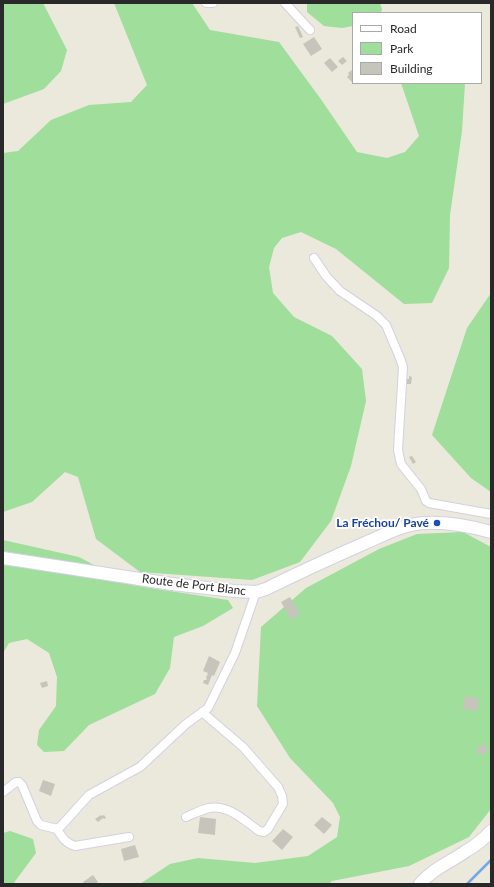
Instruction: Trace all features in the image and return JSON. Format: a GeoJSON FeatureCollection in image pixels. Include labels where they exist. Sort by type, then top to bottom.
{"type":"FeatureCollection","features":[{"type":"Feature","properties":{"kind":"street"},"geometry":{"type":"LineString","coordinates":[[206,3],[213,3]]}},
{"type":"Feature","properties":{"kind":"street"},"geometry":{"type":"LineString","coordinates":[[285,3],[310,30]]}},
{"type":"Feature","properties":{"kind":"street"},"geometry":{"type":"LineString","coordinates":[[314,258],[326,276],[340,291],[377,316],[386,325],[403,367],[398,450],[401,464],[421,489],[426,501],[429,503],[491,514]]}},
{"type":"Feature","properties":{"kind":"street","name":"Route de Port Blanc"},"geometry":{"type":"LineString","coordinates":[[3,558],[172,584],[256,592],[266,589],[326,560],[403,527],[424,523],[447,523],[474,527],[491,532]]}},
{"type":"Feature","properties":{"kind":"street"},"geometry":{"type":"LineString","coordinates":[[57,829],[89,795],[140,767],[186,724],[208,708],[235,653],[256,592]]}},
{"type":"Feature","properties":{"kind":"street"},"geometry":{"type":"LineString","coordinates":[[186,817],[210,808],[223,808],[229,810],[258,831],[264,832],[268,829],[283,804],[278,786],[243,747],[202,712]]}},
{"type":"Feature","properties":{"kind":"street"},"geometry":{"type":"LineString","coordinates":[[3,792],[16,782],[19,782],[22,785],[37,821],[41,825],[57,829],[68,844],[75,846],[129,837]]}},
{"type":"Feature","properties":{"kind":"street"},"geometry":{"type":"LineString","coordinates":[[420,884],[427,876],[467,851],[491,831]]}},
{"type":"Feature","properties":{"kind":"green space"},"geometry":{"type":"Polygon","coordinates":[[[3,3],[43,3],[67,50],[61,71],[44,89],[3,104],[3,3]]]}},
{"type":"Feature","properties":{"kind":"green space"},"geometry":{"type":"Polygon","coordinates":[[[114,3],[192,3],[210,30],[279,42],[357,152],[387,158],[405,152],[419,136],[401,84],[465,84],[462,131],[450,215],[449,268],[432,303],[404,304],[336,249],[301,232],[282,238],[274,248],[269,267],[273,293],[294,317],[332,336],[362,369],[366,401],[351,466],[331,521],[300,562],[252,580],[140,572],[96,539],[78,477],[65,472],[32,502],[3,512],[3,153],[18,151],[51,120],[89,105],[131,102],[147,85],[114,3]]]}},
{"type":"Feature","properties":{"kind":"green space"},"geometry":{"type":"Polygon","coordinates":[[[307,3],[380,3],[382,9],[381,12],[352,12],[352,26],[342,28],[324,26],[307,12],[307,3]]]}},
{"type":"Feature","properties":{"kind":"green space"},"geometry":{"type":"Polygon","coordinates":[[[491,293],[491,492],[471,478],[432,435],[467,328],[491,293]]]}},
{"type":"Feature","properties":{"kind":"green space"},"geometry":{"type":"Polygon","coordinates":[[[463,532],[491,547],[491,809],[469,837],[409,866],[332,881],[329,884],[140,884],[170,864],[198,858],[255,863],[308,856],[337,837],[340,817],[333,803],[290,758],[257,706],[261,627],[306,588],[379,549],[417,534],[463,532]]]}},
{"type":"Feature","properties":{"kind":"green space"},"geometry":{"type":"Polygon","coordinates":[[[3,540],[79,557],[131,585],[228,600],[233,608],[203,626],[174,637],[170,668],[155,694],[89,725],[64,751],[44,752],[37,745],[39,730],[56,706],[57,677],[49,653],[27,639],[9,643],[3,653],[3,540]]]}},
{"type":"Feature","properties":{"kind":"green space"},"geometry":{"type":"Polygon","coordinates":[[[10,831],[33,839],[36,853],[13,884],[3,884],[3,833],[10,831]]]}},
{"type":"Feature","properties":{"kind":"building"},"geometry":{"type":"Polygon","coordinates":[[[298,26],[303,37],[300,38],[295,27],[298,26]]]}},
{"type":"Feature","properties":{"kind":"building"},"geometry":{"type":"Polygon","coordinates":[[[314,37],[322,49],[311,56],[303,44],[314,37]]]}},
{"type":"Feature","properties":{"kind":"building"},"geometry":{"type":"Polygon","coordinates":[[[343,57],[347,61],[342,65],[338,61],[343,57]]]}},
{"type":"Feature","properties":{"kind":"building"},"geometry":{"type":"Polygon","coordinates":[[[330,58],[338,67],[332,72],[324,63],[330,58]]]}},
{"type":"Feature","properties":{"kind":"building"},"geometry":{"type":"Polygon","coordinates":[[[352,70],[352,82],[347,77],[349,75],[348,73],[352,70]]]}},
{"type":"Feature","properties":{"kind":"building"},"geometry":{"type":"Polygon","coordinates":[[[409,376],[412,377],[411,384],[407,384],[407,379],[409,379],[409,376]]]}},
{"type":"Feature","properties":{"kind":"building"},"geometry":{"type":"Polygon","coordinates":[[[412,456],[416,462],[413,464],[409,457],[412,456]]]}},
{"type":"Feature","properties":{"kind":"building"},"geometry":{"type":"Polygon","coordinates":[[[290,597],[300,614],[291,620],[281,602],[290,597]]]}},
{"type":"Feature","properties":{"kind":"building"},"geometry":{"type":"Polygon","coordinates":[[[209,656],[220,662],[208,685],[203,683],[204,680],[207,679],[208,673],[203,671],[209,656]]]}},
{"type":"Feature","properties":{"kind":"building"},"geometry":{"type":"Polygon","coordinates":[[[47,681],[48,686],[42,688],[40,683],[47,681]]]}},
{"type":"Feature","properties":{"kind":"building"},"geometry":{"type":"Polygon","coordinates":[[[465,696],[479,699],[477,711],[463,709],[465,696]]]}},
{"type":"Feature","properties":{"kind":"building"},"geometry":{"type":"Polygon","coordinates":[[[485,744],[488,752],[479,755],[476,747],[485,744]]]}},
{"type":"Feature","properties":{"kind":"building"},"geometry":{"type":"Polygon","coordinates":[[[43,780],[55,784],[51,796],[39,791],[43,780]]]}},
{"type":"Feature","properties":{"kind":"building"},"geometry":{"type":"Polygon","coordinates":[[[101,815],[104,815],[106,818],[103,818],[98,822],[95,819],[101,815]]]}},
{"type":"Feature","properties":{"kind":"building"},"geometry":{"type":"Polygon","coordinates":[[[200,817],[216,819],[215,835],[198,833],[200,817]]]}},
{"type":"Feature","properties":{"kind":"building"},"geometry":{"type":"Polygon","coordinates":[[[322,817],[332,825],[324,834],[314,825],[322,817]]]}},
{"type":"Feature","properties":{"kind":"building"},"geometry":{"type":"Polygon","coordinates":[[[283,829],[293,837],[282,850],[272,841],[283,829]]]}},
{"type":"Feature","properties":{"kind":"building"},"geometry":{"type":"Polygon","coordinates":[[[135,845],[139,857],[124,861],[121,849],[135,845]]]}},
{"type":"Feature","properties":{"kind":"building"},"geometry":{"type":"Polygon","coordinates":[[[93,875],[98,882],[95,884],[85,884],[83,882],[93,875]]]}},
{"type":"Feature","properties":{"kind":"waterway"},"geometry":{"type":"LineString","coordinates":[[467,884],[491,860]]}},
{"type":"Feature","properties":{"kind":"place","name":"La Fréchou/ Pavé"},"geometry":{"type":"Point","coordinates":[437,523]}}]}
